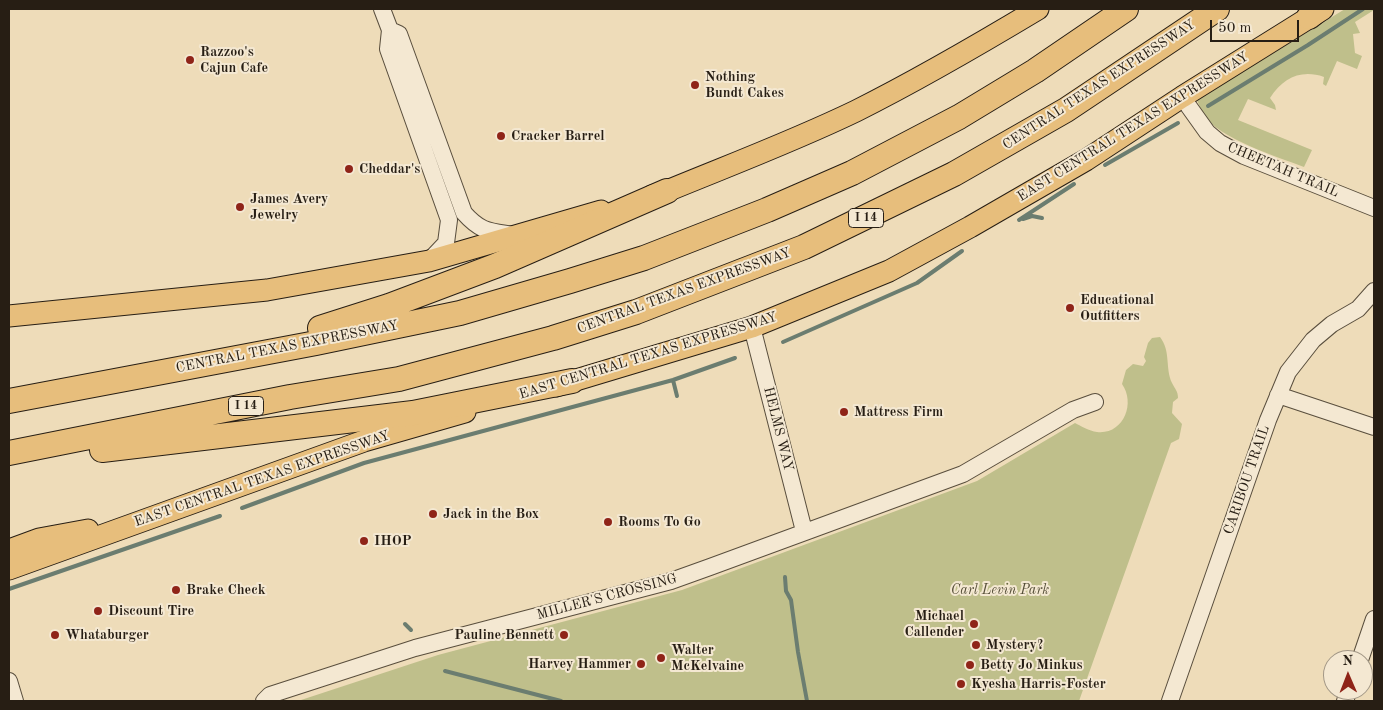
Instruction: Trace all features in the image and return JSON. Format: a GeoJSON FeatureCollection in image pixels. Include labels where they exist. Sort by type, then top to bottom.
{"type":"FeatureCollection","features":[{"type":"Feature","properties":{"kind":"highway","name":"CENTRAL TEXAS EXPRESSWAY"},"geometry":{"type":"LineString","coordinates":[[9,401],[316,343],[460,313],[644,258],[767,210],[852,173],[959,117],[1035,71],[1126,9]]}},
{"type":"Feature","properties":{"kind":"highway","name":"CENTRAL TEXAS EXPRESSWAY"},"geometry":{"type":"LineString","coordinates":[[9,453],[290,397],[399,378],[553,338],[645,308],[804,247],[954,174],[1066,110],[1217,9]]}},
{"type":"Feature","properties":{"kind":"highway"},"geometry":{"type":"LineString","coordinates":[[99,384],[125,368],[328,326],[389,306],[495,266],[667,191]]}},
{"type":"Feature","properties":{"kind":"highway"},"geometry":{"type":"LineString","coordinates":[[9,462],[210,436],[331,424],[413,413],[572,381]]}},
{"type":"Feature","properties":{"kind":"main road"},"geometry":{"type":"LineString","coordinates":[[9,316],[267,290],[429,262],[667,191],[781,145],[854,112],[920,78],[1038,9]]}},
{"type":"Feature","properties":{"kind":"main road","name":"EAST CENTRAL TEXAS EXPRESSWAY"},"geometry":{"type":"LineString","coordinates":[[9,569],[364,442],[752,327],[889,271],[976,224],[1081,163],[1317,12]]}},
{"type":"Feature","properties":{"kind":"main road"},"geometry":{"type":"LineString","coordinates":[[9,550],[39,539],[79,530],[131,525]]}},
{"type":"Feature","properties":{"kind":"street"},"geometry":{"type":"LineString","coordinates":[[382,9],[390,30],[388,49],[449,220],[446,243],[429,262]]}},
{"type":"Feature","properties":{"kind":"street"},"geometry":{"type":"LineString","coordinates":[[390,30],[399,34],[464,213],[475,225],[491,232],[517,235]]}},
{"type":"Feature","properties":{"kind":"street","name":"CHEETAH TRAIL"},"geometry":{"type":"LineString","coordinates":[[1182,97],[1207,132],[1220,143],[1244,156],[1374,208]]}},
{"type":"Feature","properties":{"kind":"street","name":"CARIBOU TRAIL"},"geometry":{"type":"LineString","coordinates":[[1170,701],[1278,395],[1288,372],[1312,340],[1332,324],[1358,309],[1374,292]]}},
{"type":"Feature","properties":{"kind":"street","name":"HELMS WAY"},"geometry":{"type":"LineString","coordinates":[[752,327],[804,532]]}},
{"type":"Feature","properties":{"kind":"street"},"geometry":{"type":"LineString","coordinates":[[1278,395],[1374,428]]}},
{"type":"Feature","properties":{"kind":"street","name":"MILLER'S CROSSING"},"geometry":{"type":"LineString","coordinates":[[264,701],[270,695],[415,648],[671,580],[963,474],[1073,410],[1095,402]]}},
{"type":"Feature","properties":{"kind":"street"},"geometry":{"type":"LineString","coordinates":[[1363,650],[1374,619]]}},
{"type":"Feature","properties":{"kind":"street"},"geometry":{"type":"LineString","coordinates":[[9,681],[16,701]]}},
{"type":"Feature","properties":{"kind":"green space"},"geometry":{"type":"Polygon","coordinates":[[[1345,9],[1374,9],[1355,22],[1360,33],[1353,34],[1355,53],[1362,56],[1357,69],[1337,61],[1326,86],[1323,84],[1324,77],[1308,74],[1293,77],[1281,85],[1270,98],[1276,110],[1248,99],[1238,120],[1312,150],[1304,167],[1235,139],[1211,123],[1204,115],[1197,100],[1345,9]]]}},
{"type":"Feature","properties":{"kind":"green space","name":"Carl Levin Park"},"geometry":{"type":"Polygon","coordinates":[[[1160,337],[1166,348],[1170,377],[1178,398],[1173,402],[1172,413],[1182,424],[1179,439],[1171,443],[1079,701],[298,701],[438,655],[682,590],[977,481],[1075,423],[1088,430],[1097,432],[1106,432],[1114,429],[1124,417],[1127,409],[1128,400],[1122,384],[1126,370],[1133,364],[1143,366],[1146,361],[1144,357],[1148,343],[1152,338],[1160,337]]]}},
{"type":"Feature","properties":{"kind":"waterway"},"geometry":{"type":"LineString","coordinates":[[1208,106],[1363,9]]}},
{"type":"Feature","properties":{"kind":"waterway"},"geometry":{"type":"LineString","coordinates":[[1105,165],[1178,123]]}},
{"type":"Feature","properties":{"kind":"waterway"},"geometry":{"type":"LineString","coordinates":[[1019,220],[1074,184]]}},
{"type":"Feature","properties":{"kind":"waterway"},"geometry":{"type":"LineString","coordinates":[[1023,219],[1032,216],[1042,218]]}},
{"type":"Feature","properties":{"kind":"waterway"},"geometry":{"type":"LineString","coordinates":[[783,342],[917,283],[962,251]]}},
{"type":"Feature","properties":{"kind":"waterway"},"geometry":{"type":"LineString","coordinates":[[242,508],[364,463],[673,380],[735,358]]}},
{"type":"Feature","properties":{"kind":"waterway"},"geometry":{"type":"LineString","coordinates":[[673,380],[677,396]]}},
{"type":"Feature","properties":{"kind":"waterway"},"geometry":{"type":"LineString","coordinates":[[9,589],[220,516]]}},
{"type":"Feature","properties":{"kind":"waterway"},"geometry":{"type":"LineString","coordinates":[[785,577],[786,591],[791,600],[807,701]]}},
{"type":"Feature","properties":{"kind":"waterway"},"geometry":{"type":"LineString","coordinates":[[405,624],[411,630]]}},
{"type":"Feature","properties":{"kind":"waterway"},"geometry":{"type":"LineString","coordinates":[[445,671],[561,701]]}},
{"type":"Feature","properties":{"kind":"place","name":"Razzoo's Cajun Cafe"},"geometry":{"type":"Point","coordinates":[190,60]}},
{"type":"Feature","properties":{"kind":"place","name":"Nothing Bundt Cakes"},"geometry":{"type":"Point","coordinates":[695,85]}},
{"type":"Feature","properties":{"kind":"place","name":"Cracker Barrel"},"geometry":{"type":"Point","coordinates":[501,136]}},
{"type":"Feature","properties":{"kind":"place","name":"Cheddar's"},"geometry":{"type":"Point","coordinates":[349,169]}},
{"type":"Feature","properties":{"kind":"place","name":"James Avery Jewelry"},"geometry":{"type":"Point","coordinates":[240,207]}},
{"type":"Feature","properties":{"kind":"place","name":"Educational Outfitters"},"geometry":{"type":"Point","coordinates":[1070,308]}},
{"type":"Feature","properties":{"kind":"place","name":"Mattress Firm"},"geometry":{"type":"Point","coordinates":[844,412]}},
{"type":"Feature","properties":{"kind":"place","name":"Jack in the Box"},"geometry":{"type":"Point","coordinates":[433,514]}},
{"type":"Feature","properties":{"kind":"place","name":"Rooms To Go"},"geometry":{"type":"Point","coordinates":[608,522]}},
{"type":"Feature","properties":{"kind":"place","name":"IHOP"},"geometry":{"type":"Point","coordinates":[364,541]}},
{"type":"Feature","properties":{"kind":"place","name":"Brake Check"},"geometry":{"type":"Point","coordinates":[176,590]}},
{"type":"Feature","properties":{"kind":"place","name":"Discount Tire"},"geometry":{"type":"Point","coordinates":[98,611]}},
{"type":"Feature","properties":{"kind":"place","name":"Michael Callender"},"geometry":{"type":"Point","coordinates":[974,624]}},
{"type":"Feature","properties":{"kind":"place","name":"Whataburger"},"geometry":{"type":"Point","coordinates":[55,635]}},
{"type":"Feature","properties":{"kind":"place","name":"Pauline Bennett"},"geometry":{"type":"Point","coordinates":[564,635]}},
{"type":"Feature","properties":{"kind":"place","name":"Mystery?"},"geometry":{"type":"Point","coordinates":[976,645]}},
{"type":"Feature","properties":{"kind":"place","name":"Walter McKelvaine"},"geometry":{"type":"Point","coordinates":[661,658]}},
{"type":"Feature","properties":{"kind":"place","name":"Harvey Hammer"},"geometry":{"type":"Point","coordinates":[641,664]}},
{"type":"Feature","properties":{"kind":"place","name":"Betty Jo Minkus"},"geometry":{"type":"Point","coordinates":[970,665]}},
{"type":"Feature","properties":{"kind":"place","name":"Kyesha Harris-Foster"},"geometry":{"type":"Point","coordinates":[961,684]}}]}
